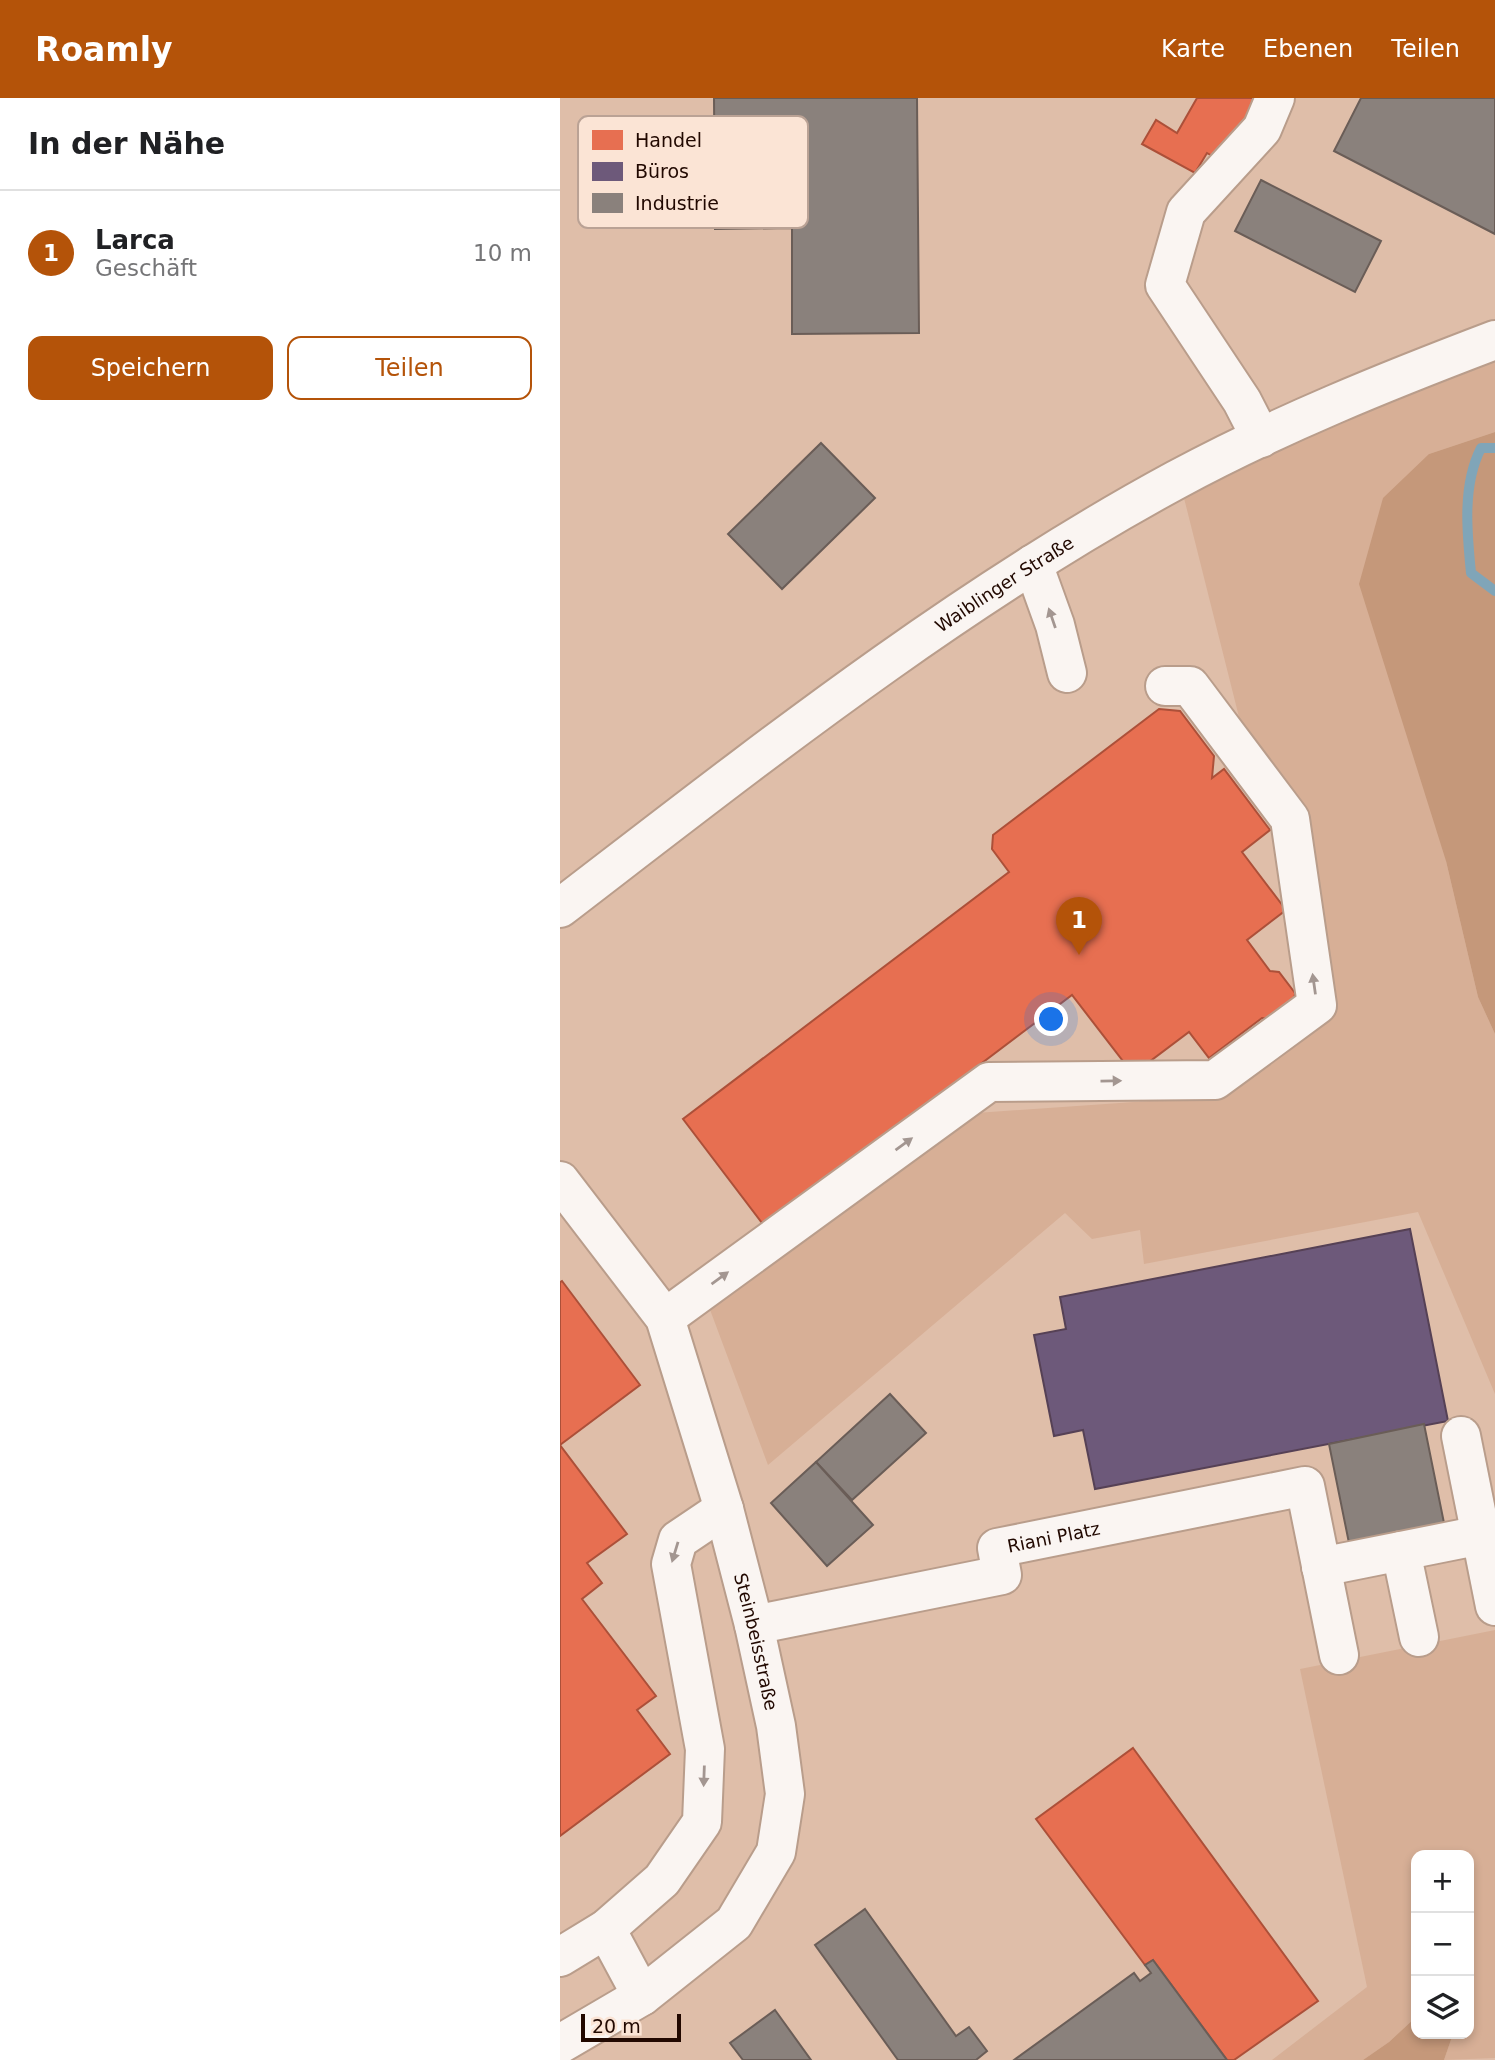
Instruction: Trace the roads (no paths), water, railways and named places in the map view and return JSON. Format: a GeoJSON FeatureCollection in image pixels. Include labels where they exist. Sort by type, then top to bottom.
{"type":"FeatureCollection","features":[{"type":"Feature","properties":{"kind":"street"},"geometry":{"type":"LineString","coordinates":[[1261,438],[1242,401],[1165,285],[1186,212],[1262,129],[1275,98]]}},
{"type":"Feature","properties":{"kind":"street","name":"Waiblinger Straße"},"geometry":{"type":"LineString","coordinates":[[560,908],[876,669],[1033,564],[1176,480],[1261,438],[1398,376],[1495,340]]}},
{"type":"Feature","properties":{"kind":"street"},"geometry":{"type":"LineString","coordinates":[[1033,564],[1055,625],[1068,673]]}},
{"type":"Feature","properties":{"kind":"street"},"geometry":{"type":"LineString","coordinates":[[665,1318],[989,1082],[1215,1080],[1317,1005],[1290,819],[1190,686],[1165,686]]}},
{"type":"Feature","properties":{"kind":"street","name":"Steinbeisstraße"},"geometry":{"type":"LineString","coordinates":[[560,1181],[665,1318],[724,1509],[754,1625],[776,1726],[785,1794],[776,1852],[734,1923],[642,1996],[560,2044]]}},
{"type":"Feature","properties":{"kind":"street"},"geometry":{"type":"LineString","coordinates":[[1461,1437],[1495,1606]]}},
{"type":"Feature","properties":{"kind":"street","name":"Riani Platz"},"geometry":{"type":"LineString","coordinates":[[754,1625],[1002,1575],[997,1548],[1305,1486],[1321,1567]]}},
{"type":"Feature","properties":{"kind":"street"},"geometry":{"type":"LineString","coordinates":[[560,1957],[606,1929],[662,1880],[702,1822],[705,1749],[671,1564],[678,1540],[724,1509]]}},
{"type":"Feature","properties":{"kind":"street"},"geometry":{"type":"LineString","coordinates":[[1339,1655],[1321,1567],[1480,1535]]}},
{"type":"Feature","properties":{"kind":"street"},"geometry":{"type":"LineString","coordinates":[[1401,1550],[1419,1637]]}},
{"type":"Feature","properties":{"kind":"street"},"geometry":{"type":"LineString","coordinates":[[606,1929],[642,1996]]}},
{"type":"Feature","properties":{"kind":"waterway"},"geometry":{"type":"LineString","coordinates":[[1495,448],[1481,448],[1471,478],[1467,509],[1471,573],[1495,591]]}},
{"type":"Feature","properties":{"kind":"place","name":"Larca"},"geometry":{"type":"Point","coordinates":[1079,955]}}]}
